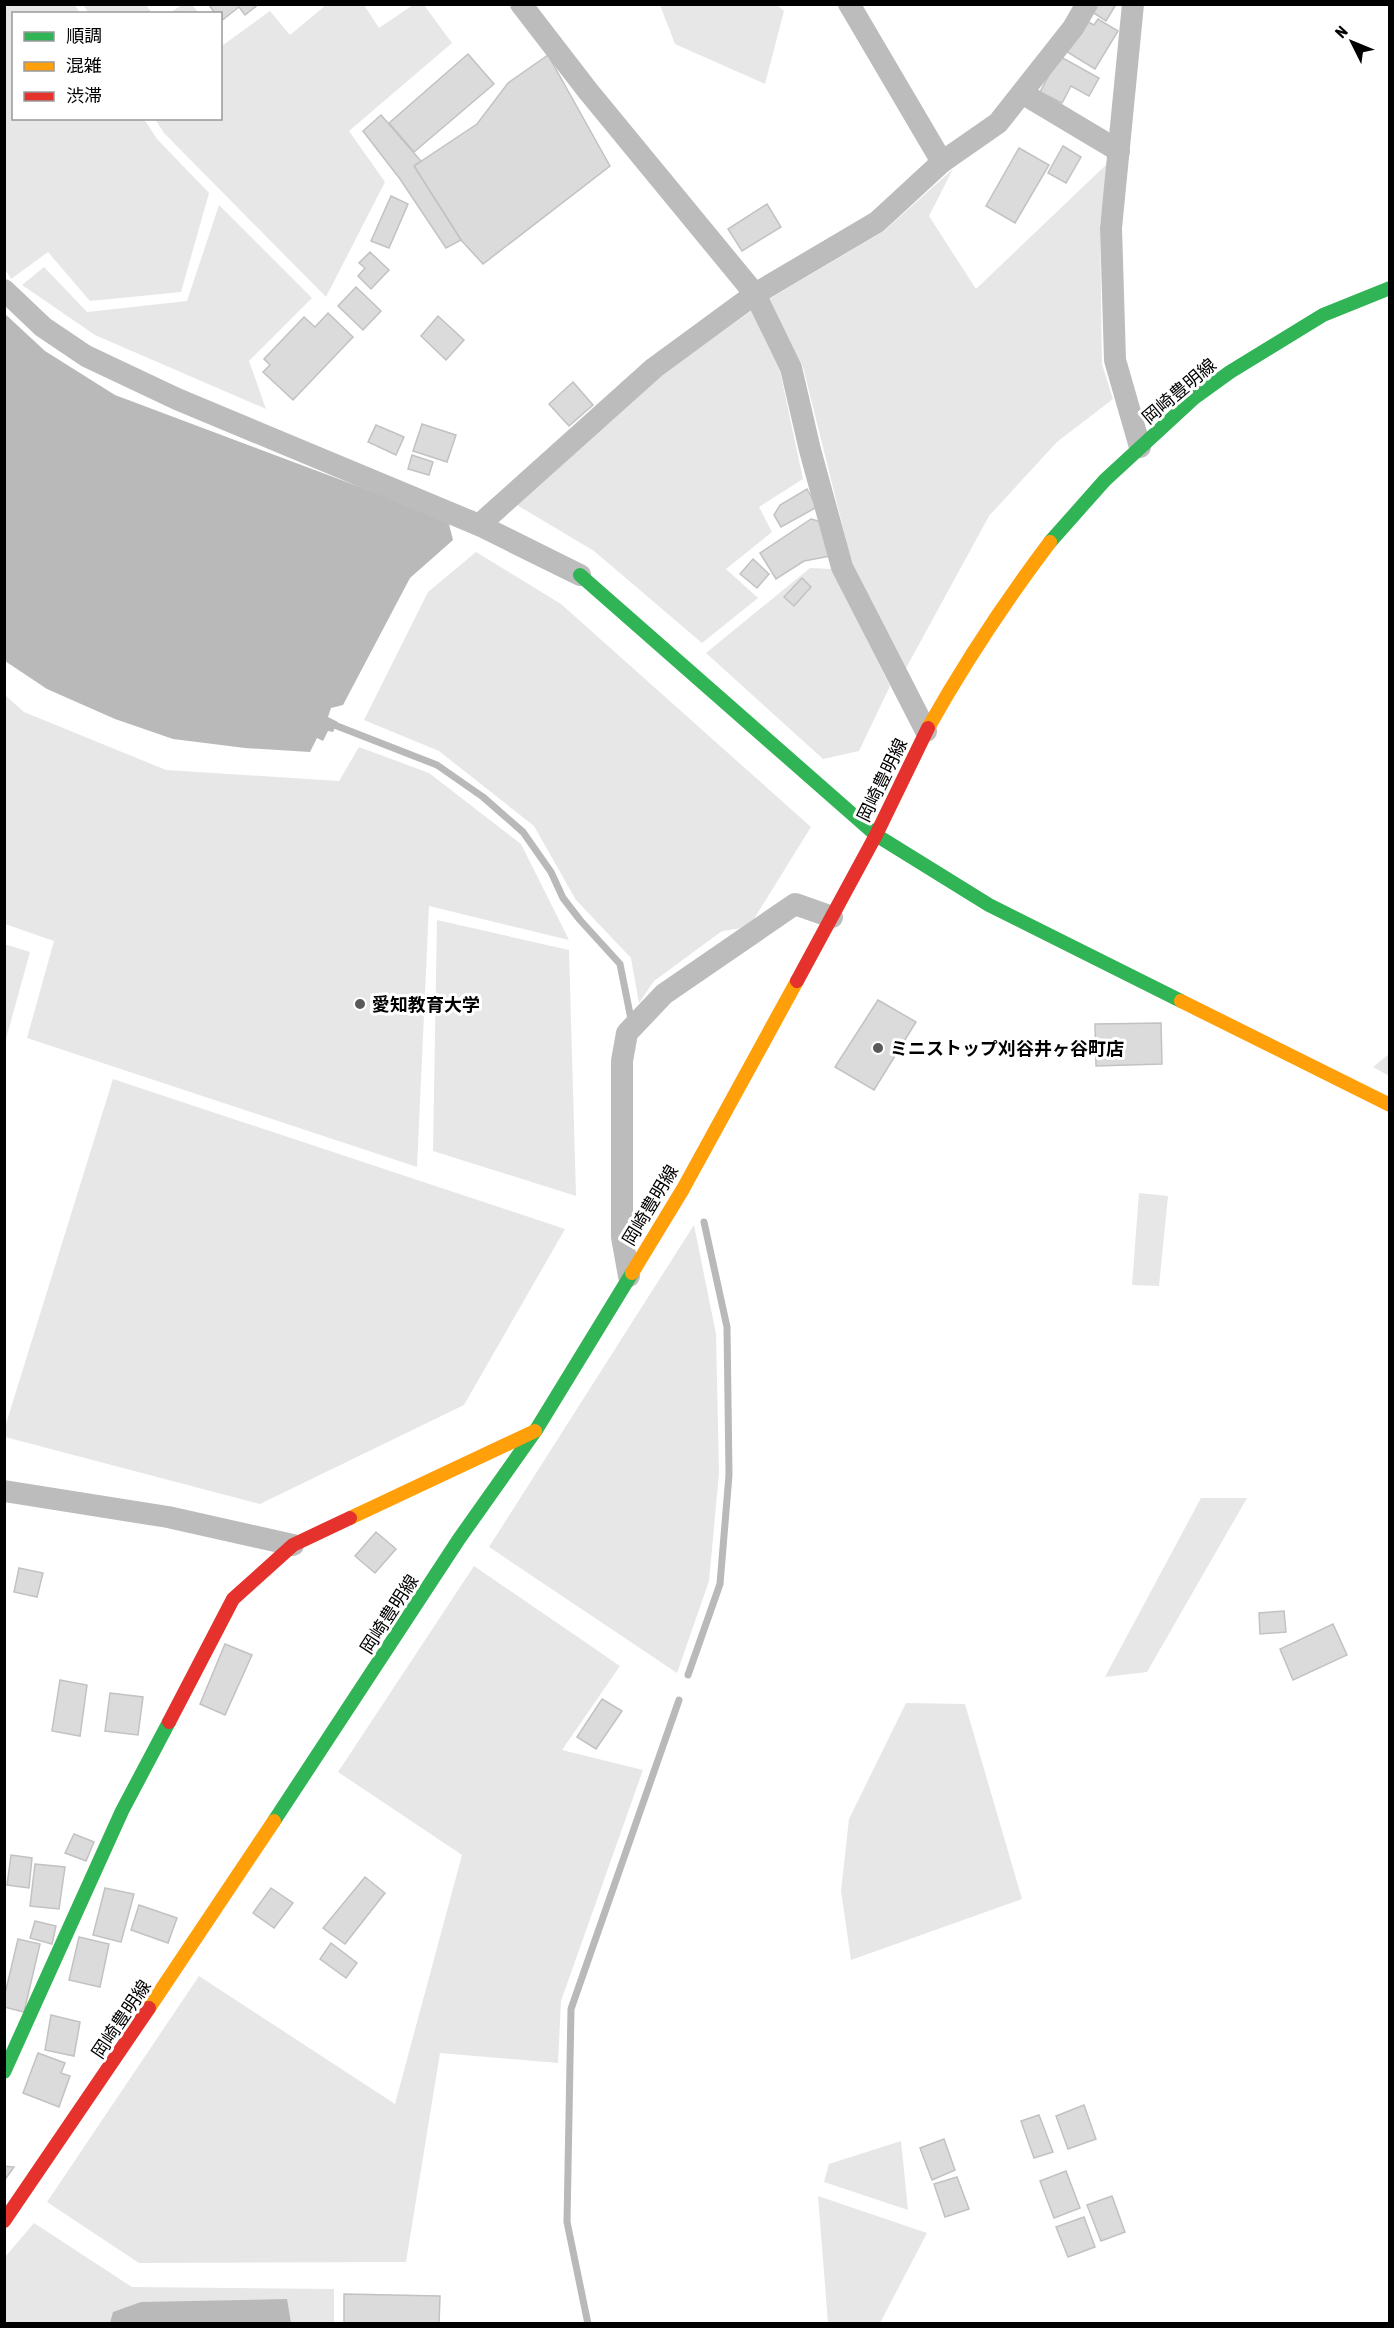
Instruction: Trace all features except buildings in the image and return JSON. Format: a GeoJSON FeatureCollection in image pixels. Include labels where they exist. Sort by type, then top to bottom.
{"type":"FeatureCollection","features":[{"type":"Feature","properties":{"kind":"main road","name":"岡崎豊明線"},"geometry":{"type":"LineString","coordinates":[[4,2221],[198,1937],[459,1539],[536,1430],[683,1188],[876,835],[926,731],[965,662],[1019,583],[1063,525],[1140,447],[1194,398],[1230,372],[1323,315],[1389,288]]}},
{"type":"Feature","properties":{"kind":"main road"},"geometry":{"type":"LineString","coordinates":[[580,575],[876,835],[989,905],[1389,1105]]}},
{"type":"Feature","properties":{"kind":"main road"},"geometry":{"type":"LineString","coordinates":[[4,2072],[122,1811],[233,1599],[293,1545],[536,1430]]}},
{"type":"Feature","properties":{"kind":"street"},"geometry":{"type":"LineString","coordinates":[[521,4],[588,91],[755,294],[791,368],[810,450],[842,567],[926,731]]}},
{"type":"Feature","properties":{"kind":"street"},"geometry":{"type":"LineString","coordinates":[[849,4],[942,162]]}},
{"type":"Feature","properties":{"kind":"street"},"geometry":{"type":"LineString","coordinates":[[479,525],[654,368],[755,294],[877,222],[942,162],[998,123],[1073,28],[1087,4]]}},
{"type":"Feature","properties":{"kind":"street"},"geometry":{"type":"LineString","coordinates":[[1133,4],[1111,228],[1115,360],[1140,447]]}},
{"type":"Feature","properties":{"kind":"street"},"geometry":{"type":"LineString","coordinates":[[1022,93],[1119,151]]}},
{"type":"Feature","properties":{"kind":"street"},"geometry":{"type":"LineString","coordinates":[[4,290],[43,327],[86,356],[177,399],[479,525],[580,575]]}},
{"type":"Feature","properties":{"kind":"street"},"geometry":{"type":"LineString","coordinates":[[629,1276],[622,1237],[621,1167],[622,1061],[627,1033],[664,994],[795,904],[832,917]]}},
{"type":"Feature","properties":{"kind":"street"},"geometry":{"type":"LineString","coordinates":[[4,1491],[168,1517],[293,1545]]}},
{"type":"Feature","properties":{"kind":"shaded area"},"geometry":{"type":"Polygon","coordinates":[[[183,4],[192,5],[198,12],[171,12],[183,4]]]}},
{"type":"Feature","properties":{"kind":"shaded area"},"geometry":{"type":"Polygon","coordinates":[[[4,5],[75,5],[79,12],[12,12],[12,120],[145,120],[157,139],[209,193],[181,292],[90,301],[48,252],[11,279],[5,269],[4,5]]]}},
{"type":"Feature","properties":{"kind":"shaded area"},"geometry":{"type":"Polygon","coordinates":[[[83,5],[146,5],[151,12],[88,12],[83,5]]]}},
{"type":"Feature","properties":{"kind":"shaded area"},"geometry":{"type":"Polygon","coordinates":[[[326,5],[364,5],[379,28],[413,5],[424,5],[452,43],[349,131],[385,182],[326,297],[164,133],[156,120],[222,120],[222,44],[270,11],[290,35],[326,5]]]}},
{"type":"Feature","properties":{"kind":"shaded area"},"geometry":{"type":"Polygon","coordinates":[[[660,5],[777,5],[784,11],[765,84],[675,44],[660,5]]]}},
{"type":"Feature","properties":{"kind":"shaded area"},"geometry":{"type":"Polygon","coordinates":[[[1108,163],[1100,225],[1102,364],[1113,399],[1057,442],[989,516],[905,670],[851,560],[803,367],[769,299],[884,231],[953,169],[929,216],[976,289],[1108,163]]]}},
{"type":"Feature","properties":{"kind":"shaded area"},"geometry":{"type":"Polygon","coordinates":[[[219,205],[312,298],[249,361],[266,409],[95,335],[22,285],[44,267],[87,312],[187,301],[219,205]]]}},
{"type":"Feature","properties":{"kind":"shaded area"},"geometry":{"type":"Polygon","coordinates":[[[751,311],[780,371],[803,479],[759,507],[772,532],[726,569],[758,598],[702,643],[594,551],[517,505],[658,378],[751,311]]]}},
{"type":"Feature","properties":{"kind":"shaded area"},"geometry":{"type":"Polygon","coordinates":[[[4,313],[45,351],[115,395],[448,520],[453,540],[410,578],[343,705],[331,708],[328,717],[338,722],[333,732],[328,731],[323,741],[317,738],[310,752],[245,748],[173,739],[115,719],[47,689],[5,661],[4,313]]]}},
{"type":"Feature","properties":{"kind":"shaded area"},"geometry":{"type":"Polygon","coordinates":[[[476,552],[561,604],[811,827],[749,927],[722,931],[654,981],[639,1003],[631,958],[576,900],[534,826],[439,751],[364,720],[428,592],[476,552]]]}},
{"type":"Feature","properties":{"kind":"shaded area"},"geometry":{"type":"Polygon","coordinates":[[[810,568],[832,569],[890,686],[859,751],[823,759],[706,653],[810,568]]]}},
{"type":"Feature","properties":{"kind":"shaded area"},"geometry":{"type":"Polygon","coordinates":[[[5,695],[24,712],[166,770],[339,781],[359,747],[429,773],[521,844],[569,940],[429,906],[417,1167],[27,1038],[54,941],[5,924],[5,695]]]}},
{"type":"Feature","properties":{"kind":"shaded area"},"geometry":{"type":"Polygon","coordinates":[[[437,920],[569,950],[576,1196],[433,1151],[437,920]]]}},
{"type":"Feature","properties":{"kind":"shaded area"},"geometry":{"type":"Polygon","coordinates":[[[4,944],[30,952],[6,1039],[4,1039],[4,944]]]}},
{"type":"Feature","properties":{"kind":"shaded area"},"geometry":{"type":"Polygon","coordinates":[[[1389,1054],[1389,1076],[1373,1067],[1389,1054]]]}},
{"type":"Feature","properties":{"kind":"shaded area"},"geometry":{"type":"Polygon","coordinates":[[[113,1079],[565,1229],[464,1405],[260,1504],[5,1437],[5,1427],[113,1079]]]}},
{"type":"Feature","properties":{"kind":"shaded area"},"geometry":{"type":"Polygon","coordinates":[[[1139,1193],[1168,1196],[1159,1286],[1132,1285],[1139,1193]]]}},
{"type":"Feature","properties":{"kind":"shaded area"},"geometry":{"type":"Polygon","coordinates":[[[694,1225],[716,1334],[719,1473],[709,1581],[677,1673],[489,1547],[694,1225]]]}},
{"type":"Feature","properties":{"kind":"shaded area"},"geometry":{"type":"Polygon","coordinates":[[[1201,1498],[1247,1498],[1147,1672],[1105,1677],[1201,1498]]]}},
{"type":"Feature","properties":{"kind":"shaded area"},"geometry":{"type":"Polygon","coordinates":[[[474,1566],[620,1666],[562,1750],[643,1770],[561,2001],[558,2063],[440,2053],[406,2262],[139,2263],[47,2202],[199,1976],[395,2104],[462,1855],[338,1772],[474,1566]]]}},
{"type":"Feature","properties":{"kind":"shaded area"},"geometry":{"type":"Polygon","coordinates":[[[906,1703],[965,1704],[1022,1899],[851,1960],[841,1891],[849,1819],[906,1703]]]}},
{"type":"Feature","properties":{"kind":"shaded area"},"geometry":{"type":"Polygon","coordinates":[[[901,2141],[908,2210],[824,2182],[829,2164],[901,2141]]]}},
{"type":"Feature","properties":{"kind":"shaded area"},"geometry":{"type":"Polygon","coordinates":[[[818,2196],[927,2233],[880,2323],[828,2323],[818,2196]]]}},
{"type":"Feature","properties":{"kind":"shaded area"},"geometry":{"type":"Polygon","coordinates":[[[34,2223],[132,2287],[334,2289],[334,2323],[5,2324],[5,2257],[34,2223]]]}},
{"type":"Feature","properties":{"kind":"shaded area"},"geometry":{"type":"Polygon","coordinates":[[[287,2299],[291,2323],[110,2323],[113,2312],[141,2302],[287,2299]]]}},
{"type":"Feature","properties":{"kind":"waterway"},"geometry":{"type":"LineString","coordinates":[[337,726],[437,765],[483,797],[523,832],[551,872],[563,898],[620,964],[631,1019]]}},
{"type":"Feature","properties":{"kind":"waterway"},"geometry":{"type":"LineString","coordinates":[[688,1675],[720,1584],[729,1475],[727,1327],[704,1222]]}},
{"type":"Feature","properties":{"kind":"waterway"},"geometry":{"type":"LineString","coordinates":[[588,2324],[567,2222],[571,2009],[679,1700]]}},
{"type":"Feature","properties":{"kind":"traffic: fast"},"geometry":{"type":"LineString","coordinates":[[1050,542],[1105,480],[1194,398],[1230,372],[1323,315],[1390,288]]}},
{"type":"Feature","properties":{"kind":"traffic: fast"},"geometry":{"type":"LineString","coordinates":[[580,575],[876,835],[989,905],[1181,1001]]}},
{"type":"Feature","properties":{"kind":"traffic: fast"},"geometry":{"type":"LineString","coordinates":[[274,1821],[459,1539],[536,1430],[632,1273]]}},
{"type":"Feature","properties":{"kind":"traffic: fast"},"geometry":{"type":"LineString","coordinates":[[4,2072],[122,1811],[169,1722]]}},
{"type":"Feature","properties":{"kind":"traffic: slow"},"geometry":{"type":"LineString","coordinates":[[928,728],[986,633],[1050,542]]}},
{"type":"Feature","properties":{"kind":"traffic: slow"},"geometry":{"type":"LineString","coordinates":[[632,1273],[683,1189],[797,981]]}},
{"type":"Feature","properties":{"kind":"traffic: slow"},"geometry":{"type":"LineString","coordinates":[[1181,1001],[1390,1105]]}},
{"type":"Feature","properties":{"kind":"traffic: slow"},"geometry":{"type":"LineString","coordinates":[[350,1518],[535,1431]]}},
{"type":"Feature","properties":{"kind":"traffic: slow"},"geometry":{"type":"LineString","coordinates":[[149,2008],[274,1821]]}},
{"type":"Feature","properties":{"kind":"traffic: jam"},"geometry":{"type":"LineString","coordinates":[[797,981],[876,835],[928,728]]}},
{"type":"Feature","properties":{"kind":"traffic: jam"},"geometry":{"type":"LineString","coordinates":[[169,1722],[233,1599],[293,1545],[350,1518]]}},
{"type":"Feature","properties":{"kind":"traffic: jam"},"geometry":{"type":"LineString","coordinates":[[4,2221],[149,2008]]}},
{"type":"Feature","properties":{"kind":"place","name":"愛知教育大学"},"geometry":{"type":"Point","coordinates":[360,1004]}},
{"type":"Feature","properties":{"kind":"place","name":"ミニストップ刈谷井ヶ谷町店"},"geometry":{"type":"Point","coordinates":[878,1048]}}]}
